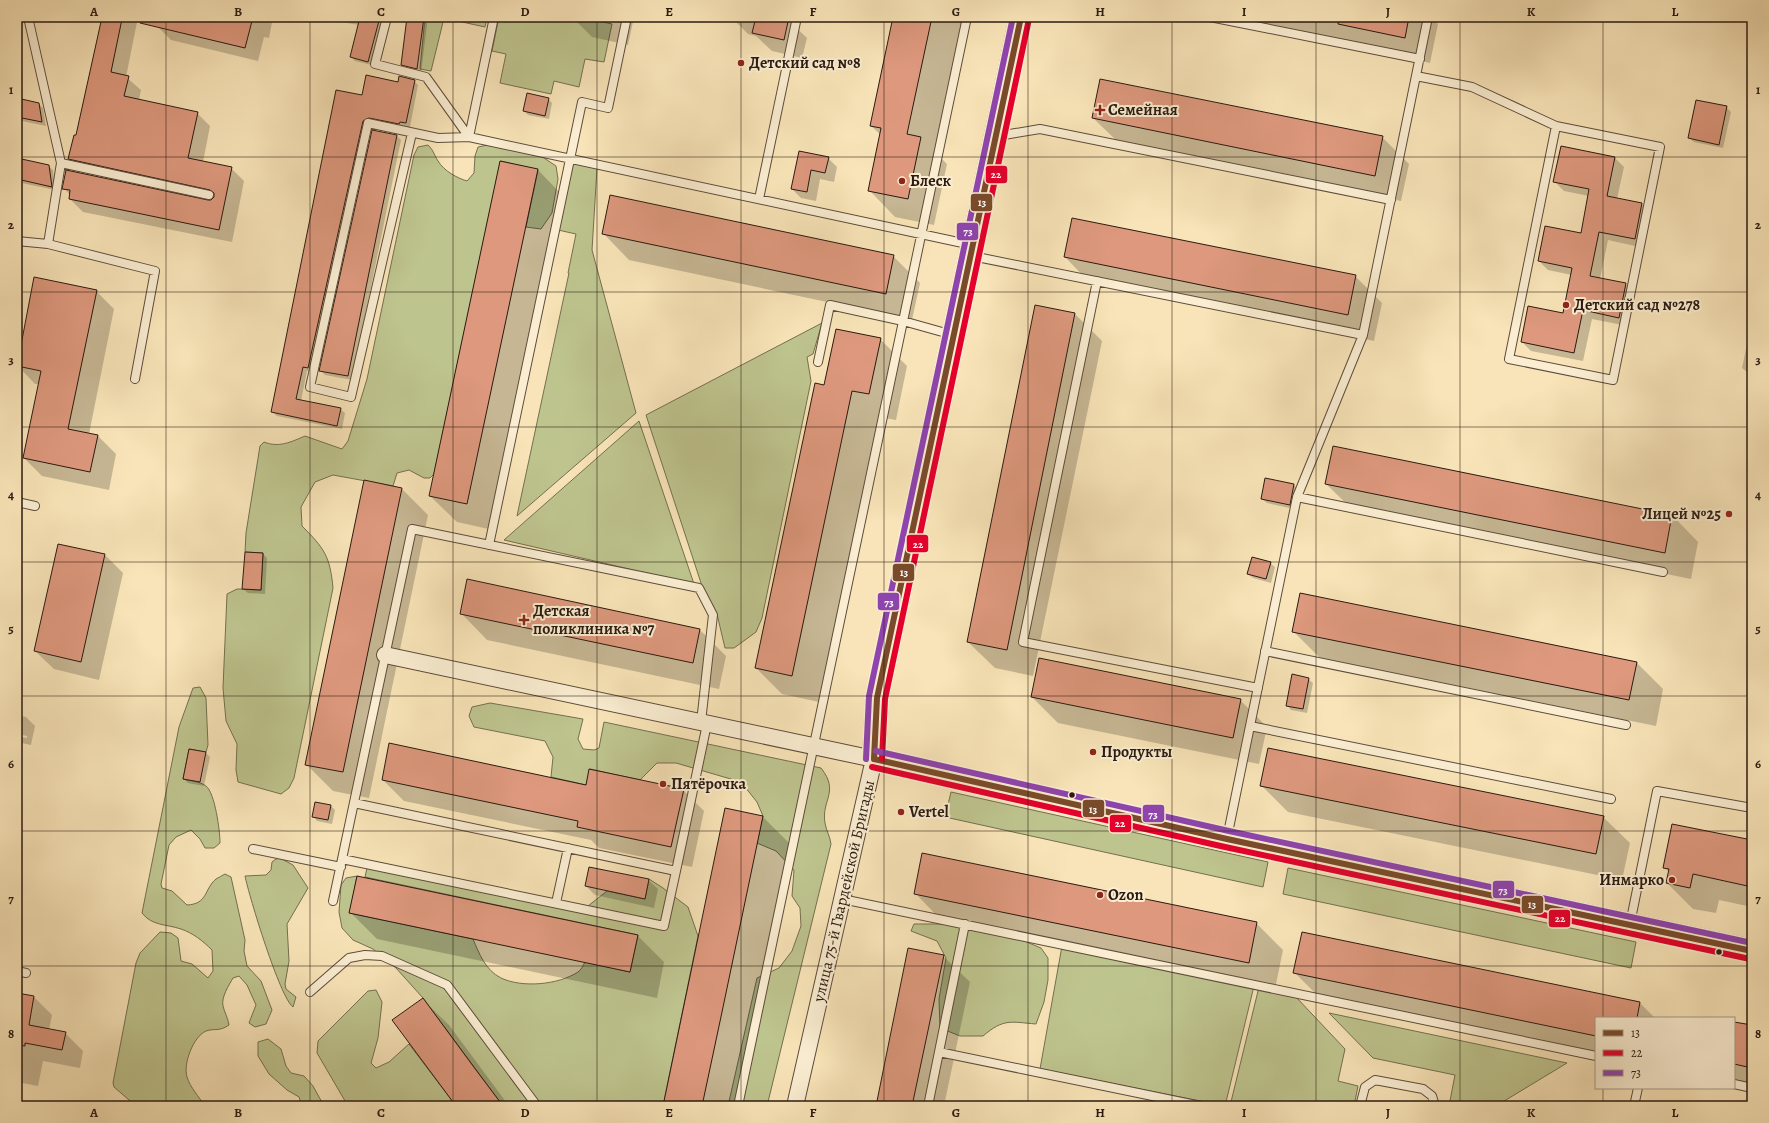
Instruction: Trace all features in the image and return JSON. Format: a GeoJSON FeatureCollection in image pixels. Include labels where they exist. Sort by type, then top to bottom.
{"type":"FeatureCollection","features":[{"type":"Feature","properties":{"kind":"main road","name":"улица 75-й Гвардейской Бригады"},"geometry":{"type":"LineString","coordinates":[[874,759],[877,698],[1021,17]]}},
{"type":"Feature","properties":{"kind":"main road"},"geometry":{"type":"LineString","coordinates":[[874,759],[1227,839],[1752,951]]}},
{"type":"Feature","properties":{"kind":"street"},"geometry":{"type":"LineString","coordinates":[[385,655],[874,759]]}},
{"type":"Feature","properties":{"kind":"street","name":"улица 75-й Гвардейской Бригады"},"geometry":{"type":"LineString","coordinates":[[795,1106],[874,759]]}},
{"type":"Feature","properties":{"kind":"lane"},"geometry":{"type":"LineString","coordinates":[[28,17],[60,163],[48,244]]}},
{"type":"Feature","properties":{"kind":"lane"},"geometry":{"type":"LineString","coordinates":[[387,17],[375,64],[426,77],[469,137]]}},
{"type":"Feature","properties":{"kind":"lane"},"geometry":{"type":"LineString","coordinates":[[469,137],[494,17]]}},
{"type":"Feature","properties":{"kind":"lane"},"geometry":{"type":"LineString","coordinates":[[489,545],[582,102],[608,108],[627,17]]}},
{"type":"Feature","properties":{"kind":"lane"},"geometry":{"type":"LineString","coordinates":[[759,199],[797,17]]}},
{"type":"Feature","properties":{"kind":"lane"},"geometry":{"type":"LineString","coordinates":[[738,1106],[967,17]]}},
{"type":"Feature","properties":{"kind":"lane"},"geometry":{"type":"LineString","coordinates":[[1210,17],[1420,60]]}},
{"type":"Feature","properties":{"kind":"lane"},"geometry":{"type":"LineString","coordinates":[[1227,839],[1297,497],[1363,335],[1428,17]]}},
{"type":"Feature","properties":{"kind":"lane"},"geometry":{"type":"LineString","coordinates":[[1416,76],[1472,87],[1556,126],[1660,147],[1613,380],[1509,359],[1556,126]]}},
{"type":"Feature","properties":{"kind":"lane"},"geometry":{"type":"LineString","coordinates":[[412,133],[351,397],[310,387],[368,123],[438,138],[469,137],[921,234],[971,250],[1097,281],[1363,335]]}},
{"type":"Feature","properties":{"kind":"lane"},"geometry":{"type":"LineString","coordinates":[[995,137],[1040,129],[1391,200]]}},
{"type":"Feature","properties":{"kind":"lane"},"geometry":{"type":"LineString","coordinates":[[60,163],[209,195]]}},
{"type":"Feature","properties":{"kind":"lane"},"geometry":{"type":"LineString","coordinates":[[17,241],[48,244],[155,271],[135,379]]}},
{"type":"Feature","properties":{"kind":"lane"},"geometry":{"type":"LineString","coordinates":[[1097,281],[1023,642],[1258,688]]}},
{"type":"Feature","properties":{"kind":"lane"},"geometry":{"type":"LineString","coordinates":[[818,362],[830,305],[903,321],[954,335]]}},
{"type":"Feature","properties":{"kind":"lane"},"geometry":{"type":"LineString","coordinates":[[1297,497],[1663,572]]}},
{"type":"Feature","properties":{"kind":"lane"},"geometry":{"type":"LineString","coordinates":[[17,502],[35,506]]}},
{"type":"Feature","properties":{"kind":"lane"},"geometry":{"type":"LineString","coordinates":[[253,849],[342,863],[556,903],[664,926],[704,723],[713,616],[699,588],[412,528],[342,863],[333,901]]}},
{"type":"Feature","properties":{"kind":"lane"},"geometry":{"type":"LineString","coordinates":[[1265,651],[1626,725]]}},
{"type":"Feature","properties":{"kind":"lane"},"geometry":{"type":"LineString","coordinates":[[1250,726],[1610,799]]}},
{"type":"Feature","properties":{"kind":"lane"},"geometry":{"type":"LineString","coordinates":[[1630,925],[1657,791],[1752,808]]}},
{"type":"Feature","properties":{"kind":"lane"},"geometry":{"type":"LineString","coordinates":[[354,803],[676,871]]}},
{"type":"Feature","properties":{"kind":"lane"},"geometry":{"type":"LineString","coordinates":[[556,903],[568,848]]}},
{"type":"Feature","properties":{"kind":"lane"},"geometry":{"type":"LineString","coordinates":[[842,899],[1595,1056]]}},
{"type":"Feature","properties":{"kind":"lane"},"geometry":{"type":"LineString","coordinates":[[928,1106],[965,924]]}},
{"type":"Feature","properties":{"kind":"lane"},"geometry":{"type":"LineString","coordinates":[[310,992],[349,958],[364,955],[382,956],[447,985],[537,1106]]}},
{"type":"Feature","properties":{"kind":"lane"},"geometry":{"type":"LineString","coordinates":[[17,972],[26,973]]}},
{"type":"Feature","properties":{"kind":"lane"},"geometry":{"type":"LineString","coordinates":[[939,1052],[1201,1106]]}},
{"type":"Feature","properties":{"kind":"lane"},"geometry":{"type":"LineString","coordinates":[[1360,1106],[1365,1087],[1369,1083],[1380,1080],[1429,1092],[1435,1106]]}},
{"type":"Feature","properties":{"kind":"lane"},"geometry":{"type":"LineString","coordinates":[[1735,1084],[1752,1088]]}},
{"type":"Feature","properties":{"kind":"lane"},"geometry":{"type":"LineString","coordinates":[[1634,1106],[1638,1089]]}},
{"type":"Feature","properties":{"kind":"green space"},"geometry":{"type":"Polygon","coordinates":[[[425,17],[487,17],[485,27],[444,18],[431,71],[420,69],[425,17]]]}},
{"type":"Feature","properties":{"kind":"green space"},"geometry":{"type":"Polygon","coordinates":[[[499,17],[579,17],[612,24],[604,62],[585,59],[579,87],[554,81],[551,94],[500,83],[506,54],[492,51],[499,17]]]}},
{"type":"Feature","properties":{"kind":"green space"},"geometry":{"type":"Polygon","coordinates":[[[428,145],[438,161],[447,171],[467,181],[474,173],[475,156],[478,147],[488,145],[541,156],[556,166],[558,179],[552,213],[541,229],[526,227],[538,170],[501,161],[434,474],[430,478],[424,478],[409,470],[397,473],[393,486],[333,475],[315,482],[301,507],[302,526],[316,540],[325,553],[330,568],[333,588],[294,778],[289,788],[281,794],[238,782],[236,770],[237,744],[226,721],[223,688],[227,594],[237,589],[261,590],[263,553],[245,552],[246,533],[260,446],[264,442],[269,444],[280,444],[305,436],[342,449],[348,441],[367,379],[414,155],[418,147],[428,145]]]}},
{"type":"Feature","properties":{"kind":"green space"},"geometry":{"type":"Polygon","coordinates":[[[572,162],[597,168],[592,250],[636,413],[517,516],[576,234],[558,230],[572,162]]]}},
{"type":"Feature","properties":{"kind":"green space"},"geometry":{"type":"Polygon","coordinates":[[[822,323],[813,354],[807,357],[811,381],[762,618],[756,632],[734,648],[725,648],[717,614],[702,586],[646,415],[822,323]]]}},
{"type":"Feature","properties":{"kind":"green space"},"geometry":{"type":"Polygon","coordinates":[[[639,421],[694,584],[504,540],[639,421]]]}},
{"type":"Feature","properties":{"kind":"green space"},"geometry":{"type":"Polygon","coordinates":[[[200,687],[206,698],[208,745],[206,752],[189,749],[183,779],[201,783],[209,790],[216,813],[220,843],[214,848],[205,848],[200,839],[191,830],[176,837],[169,845],[161,884],[162,888],[172,891],[187,905],[199,902],[216,879],[225,874],[231,877],[245,940],[244,951],[247,966],[261,981],[272,1010],[266,1024],[255,1027],[249,1023],[256,1005],[247,985],[239,976],[233,978],[223,999],[229,1025],[220,1029],[209,1030],[201,1034],[190,1051],[186,1065],[188,1081],[205,1106],[136,1106],[114,1087],[113,1083],[136,963],[140,953],[160,932],[171,933],[178,938],[181,961],[192,964],[208,978],[213,971],[212,950],[201,940],[194,935],[175,927],[150,920],[142,913],[179,727],[193,688],[200,687]]]}},
{"type":"Feature","properties":{"kind":"green space"},"geometry":{"type":"Polygon","coordinates":[[[490,703],[583,719],[578,739],[583,749],[594,750],[599,748],[604,722],[821,768],[829,783],[830,790],[824,815],[831,844],[767,1106],[728,1106],[757,978],[779,968],[792,951],[801,926],[800,908],[792,896],[794,870],[776,851],[757,843],[763,816],[757,802],[741,782],[676,763],[657,763],[640,780],[590,769],[586,785],[551,777],[553,757],[545,741],[474,727],[469,716],[472,707],[490,703]]]}},
{"type":"Feature","properties":{"kind":"green space"},"geometry":{"type":"Polygon","coordinates":[[[951,792],[1268,862],[1263,887],[945,817],[951,792]]]}},
{"type":"Feature","properties":{"kind":"green space"},"geometry":{"type":"Polygon","coordinates":[[[280,858],[293,865],[308,888],[287,924],[289,961],[285,984],[286,989],[296,997],[293,1007],[287,1000],[273,967],[252,904],[245,876],[266,875],[271,870],[272,862],[280,858]]]}},
{"type":"Feature","properties":{"kind":"green space"},"geometry":{"type":"Polygon","coordinates":[[[367,868],[588,906],[607,891],[645,899],[649,879],[688,907],[698,936],[663,1106],[503,1106],[423,998],[396,968],[373,949],[353,940],[342,928],[339,912],[341,885],[346,878],[357,876],[350,913],[473,939],[483,961],[495,975],[519,983],[540,984],[560,980],[578,972],[585,962],[630,972],[638,935],[365,877],[367,868]]]}},
{"type":"Feature","properties":{"kind":"green space"},"geometry":{"type":"Polygon","coordinates":[[[1288,868],[1636,942],[1631,968],[1283,894],[1288,868]]]}},
{"type":"Feature","properties":{"kind":"green space"},"geometry":{"type":"Polygon","coordinates":[[[914,924],[953,924],[1017,938],[1041,948],[1048,958],[1048,980],[1044,1002],[1036,1024],[1008,1022],[997,1026],[983,1036],[960,1036],[940,1028],[939,999],[946,958],[937,941],[911,931],[914,924]]]}},
{"type":"Feature","properties":{"kind":"green space"},"geometry":{"type":"Polygon","coordinates":[[[1062,946],[1254,986],[1225,1106],[1040,1069],[1062,946]]]}},
{"type":"Feature","properties":{"kind":"green space"},"geometry":{"type":"Polygon","coordinates":[[[1259,987],[1295,996],[1345,1049],[1338,1081],[1358,1086],[1354,1106],[1230,1106],[1259,987]]]}},
{"type":"Feature","properties":{"kind":"green space"},"geometry":{"type":"Polygon","coordinates":[[[376,990],[382,1002],[378,1038],[371,1063],[376,1068],[389,1062],[409,1044],[456,1106],[348,1106],[317,1053],[318,1041],[368,991],[376,990]]]}},
{"type":"Feature","properties":{"kind":"green space"},"geometry":{"type":"Polygon","coordinates":[[[1329,1013],[1567,1063],[1496,1106],[1449,1106],[1455,1075],[1373,1058],[1329,1013]]]}},
{"type":"Feature","properties":{"kind":"green space"},"geometry":{"type":"Polygon","coordinates":[[[268,1039],[281,1049],[286,1066],[291,1073],[304,1076],[313,1086],[324,1106],[302,1106],[299,1097],[287,1090],[269,1074],[258,1056],[258,1042],[268,1039]]]}},
{"type":"Feature","properties":{"kind":"building"},"geometry":{"type":"Polygon","coordinates":[[[102,17],[122,19],[111,72],[129,76],[124,96],[198,112],[188,158],[232,167],[219,230],[69,199],[70,190],[62,189],[66,170],[208,200],[211,200],[214,197],[214,193],[210,190],[68,159],[74,135],[76,135],[102,17]]]}},
{"type":"Feature","properties":{"kind":"building"},"geometry":{"type":"Polygon","coordinates":[[[140,17],[253,17],[245,48],[140,23],[140,17]]]}},
{"type":"Feature","properties":{"kind":"building"},"geometry":{"type":"Polygon","coordinates":[[[360,17],[380,17],[368,62],[350,57],[360,17]]]}},
{"type":"Feature","properties":{"kind":"building"},"geometry":{"type":"Polygon","coordinates":[[[407,17],[424,17],[417,69],[401,65],[407,17]]]}},
{"type":"Feature","properties":{"kind":"building"},"geometry":{"type":"Polygon","coordinates":[[[756,17],[789,17],[784,40],[752,33],[756,17]]]}},
{"type":"Feature","properties":{"kind":"building"},"geometry":{"type":"Polygon","coordinates":[[[893,17],[932,17],[907,134],[921,137],[908,199],[868,191],[881,128],[870,126],[893,17]]]}},
{"type":"Feature","properties":{"kind":"building"},"geometry":{"type":"Polygon","coordinates":[[[1339,17],[1409,17],[1405,38],[1338,24],[1339,17]]]}},
{"type":"Feature","properties":{"kind":"building"},"geometry":{"type":"Polygon","coordinates":[[[366,75],[398,82],[399,76],[415,80],[406,123],[400,122],[399,124],[369,118],[363,121],[308,368],[303,367],[296,399],[341,408],[337,426],[271,412],[336,90],[362,95],[366,75]]]}},
{"type":"Feature","properties":{"kind":"building"},"geometry":{"type":"Polygon","coordinates":[[[1100,79],[1383,136],[1375,176],[1092,118],[1100,79]]]}},
{"type":"Feature","properties":{"kind":"building"},"geometry":{"type":"Polygon","coordinates":[[[527,93],[549,98],[545,116],[523,111],[527,93]]]}},
{"type":"Feature","properties":{"kind":"building"},"geometry":{"type":"Polygon","coordinates":[[[17,98],[39,103],[42,122],[17,117],[17,98]]]}},
{"type":"Feature","properties":{"kind":"building"},"geometry":{"type":"Polygon","coordinates":[[[1696,100],[1727,106],[1719,145],[1688,138],[1696,100]]]}},
{"type":"Feature","properties":{"kind":"building"},"geometry":{"type":"Polygon","coordinates":[[[372,130],[397,135],[348,376],[319,371],[372,130]]]}},
{"type":"Feature","properties":{"kind":"building"},"geometry":{"type":"Polygon","coordinates":[[[1561,146],[1615,157],[1607,196],[1642,203],[1635,239],[1599,232],[1590,276],[1626,283],[1619,318],[1583,310],[1574,353],[1521,342],[1528,306],[1563,313],[1572,268],[1538,261],[1545,226],[1581,233],[1589,189],[1553,182],[1561,146]]]}},
{"type":"Feature","properties":{"kind":"building"},"geometry":{"type":"Polygon","coordinates":[[[799,151],[829,157],[825,173],[811,170],[807,192],[791,189],[799,151]]]}},
{"type":"Feature","properties":{"kind":"building"},"geometry":{"type":"Polygon","coordinates":[[[17,158],[49,165],[52,187],[17,179],[17,158]]]}},
{"type":"Feature","properties":{"kind":"building"},"geometry":{"type":"Polygon","coordinates":[[[500,161],[538,169],[467,504],[429,496],[500,161]]]}},
{"type":"Feature","properties":{"kind":"building"},"geometry":{"type":"Polygon","coordinates":[[[610,195],[894,255],[886,294],[602,234],[610,195]]]}},
{"type":"Feature","properties":{"kind":"building"},"geometry":{"type":"Polygon","coordinates":[[[1072,218],[1356,275],[1348,315],[1064,257],[1072,218]]]}},
{"type":"Feature","properties":{"kind":"building"},"geometry":{"type":"Polygon","coordinates":[[[34,277],[97,290],[68,429],[98,435],[90,472],[23,458],[41,371],[17,366],[34,277]]]}},
{"type":"Feature","properties":{"kind":"building"},"geometry":{"type":"Polygon","coordinates":[[[1035,305],[1075,313],[1007,650],[967,642],[1035,305]]]}},
{"type":"Feature","properties":{"kind":"building"},"geometry":{"type":"Polygon","coordinates":[[[836,329],[881,338],[869,394],[852,391],[792,676],[755,668],[815,383],[824,385],[836,329]]]}},
{"type":"Feature","properties":{"kind":"building"},"geometry":{"type":"Polygon","coordinates":[[[1333,446],[1672,515],[1665,553],[1325,484],[1333,446]]]}},
{"type":"Feature","properties":{"kind":"building"},"geometry":{"type":"Polygon","coordinates":[[[1265,478],[1294,484],[1290,505],[1261,499],[1265,478]]]}},
{"type":"Feature","properties":{"kind":"building"},"geometry":{"type":"Polygon","coordinates":[[[364,480],[402,488],[343,772],[305,765],[364,480]]]}},
{"type":"Feature","properties":{"kind":"building"},"geometry":{"type":"Polygon","coordinates":[[[58,544],[105,554],[81,662],[34,651],[58,544]]]}},
{"type":"Feature","properties":{"kind":"building"},"geometry":{"type":"Polygon","coordinates":[[[245,552],[263,553],[261,590],[242,589],[245,552]]]}},
{"type":"Feature","properties":{"kind":"building"},"geometry":{"type":"Polygon","coordinates":[[[1252,557],[1271,562],[1266,579],[1247,574],[1252,557]]]}},
{"type":"Feature","properties":{"kind":"building"},"geometry":{"type":"Polygon","coordinates":[[[467,579],[700,629],[693,663],[460,614],[467,579]]]}},
{"type":"Feature","properties":{"kind":"building"},"geometry":{"type":"Polygon","coordinates":[[[1300,593],[1637,662],[1629,700],[1292,632],[1300,593]]]}},
{"type":"Feature","properties":{"kind":"building"},"geometry":{"type":"Polygon","coordinates":[[[1039,658],[1241,699],[1233,738],[1031,697],[1039,658]]]}},
{"type":"Feature","properties":{"kind":"building"},"geometry":{"type":"Polygon","coordinates":[[[1292,674],[1309,678],[1303,709],[1286,706],[1292,674]]]}},
{"type":"Feature","properties":{"kind":"building"},"geometry":{"type":"Polygon","coordinates":[[[389,743],[586,785],[589,769],[684,789],[671,847],[577,827],[578,821],[382,780],[389,743]]]}},
{"type":"Feature","properties":{"kind":"building"},"geometry":{"type":"Polygon","coordinates":[[[1268,748],[1604,816],[1596,854],[1260,786],[1268,748]]]}},
{"type":"Feature","properties":{"kind":"building"},"geometry":{"type":"Polygon","coordinates":[[[189,749],[206,752],[200,782],[183,779],[189,749]]]}},
{"type":"Feature","properties":{"kind":"building"},"geometry":{"type":"Polygon","coordinates":[[[315,802],[331,805],[328,820],[312,817],[315,802]]]}},
{"type":"Feature","properties":{"kind":"building"},"geometry":{"type":"Polygon","coordinates":[[[725,808],[763,816],[702,1106],[663,1106],[725,808]]]}},
{"type":"Feature","properties":{"kind":"building"},"geometry":{"type":"Polygon","coordinates":[[[1672,824],[1752,840],[1752,887],[1693,874],[1690,888],[1666,883],[1669,869],[1663,868],[1672,824]]]}},
{"type":"Feature","properties":{"kind":"building"},"geometry":{"type":"Polygon","coordinates":[[[922,853],[1257,922],[1249,963],[914,894],[922,853]]]}},
{"type":"Feature","properties":{"kind":"building"},"geometry":{"type":"Polygon","coordinates":[[[589,867],[649,879],[645,899],[585,886],[589,867]]]}},
{"type":"Feature","properties":{"kind":"building"},"geometry":{"type":"Polygon","coordinates":[[[357,876],[638,935],[630,972],[349,913],[357,876]]]}},
{"type":"Feature","properties":{"kind":"building"},"geometry":{"type":"Polygon","coordinates":[[[1302,932],[1640,1002],[1637,1017],[1595,1017],[1595,1036],[1293,973],[1302,932]]]}},
{"type":"Feature","properties":{"kind":"building"},"geometry":{"type":"Polygon","coordinates":[[[908,948],[944,955],[912,1106],[876,1106],[908,948]]]}},
{"type":"Feature","properties":{"kind":"building"},"geometry":{"type":"Polygon","coordinates":[[[17,993],[34,996],[29,1025],[66,1032],[62,1050],[25,1043],[25,1046],[17,1045],[17,993]]]}},
{"type":"Feature","properties":{"kind":"building"},"geometry":{"type":"Polygon","coordinates":[[[423,998],[503,1106],[456,1106],[392,1020],[423,998]]]}},
{"type":"Feature","properties":{"kind":"building"},"geometry":{"type":"Polygon","coordinates":[[[1735,1022],[1752,1025],[1752,1068],[1735,1064],[1735,1022]]]}},
{"type":"Feature","properties":{"kind":"transit line","name":"73"},"geometry":{"type":"LineString","coordinates":[[866,759],[869,696],[1013,17]]}},
{"type":"Feature","properties":{"kind":"transit line","name":"13"},"geometry":{"type":"LineString","coordinates":[[874,759],[877,698],[1021,17]]}},
{"type":"Feature","properties":{"kind":"transit line","name":"22"},"geometry":{"type":"LineString","coordinates":[[882,759],[885,699],[1029,19]]}},
{"type":"Feature","properties":{"kind":"transit line","name":"73"},"geometry":{"type":"LineString","coordinates":[[876,751],[1229,831],[1752,943]]}},
{"type":"Feature","properties":{"kind":"transit line","name":"13"},"geometry":{"type":"LineString","coordinates":[[874,759],[1227,839],[1752,951]]}},
{"type":"Feature","properties":{"kind":"transit line","name":"22"},"geometry":{"type":"LineString","coordinates":[[872,767],[1225,847],[1750,959]]}},
{"type":"Feature","properties":{"kind":"place","name":"Детский сад №8"},"geometry":{"type":"Point","coordinates":[741,63]}},
{"type":"Feature","properties":{"kind":"place","name":"Семейная"},"geometry":{"type":"Point","coordinates":[1100,110]}},
{"type":"Feature","properties":{"kind":"place","name":"Блеск"},"geometry":{"type":"Point","coordinates":[902,181]}},
{"type":"Feature","properties":{"kind":"place","name":"Детский сад №278"},"geometry":{"type":"Point","coordinates":[1566,305]}},
{"type":"Feature","properties":{"kind":"place","name":"Лицей №25"},"geometry":{"type":"Point","coordinates":[1729,514]}},
{"type":"Feature","properties":{"kind":"place","name":"Детская поликлиника №7"},"geometry":{"type":"Point","coordinates":[524,620]}},
{"type":"Feature","properties":{"kind":"place","name":"Продукты"},"geometry":{"type":"Point","coordinates":[1093,752]}},
{"type":"Feature","properties":{"kind":"place","name":"Пятёрочка"},"geometry":{"type":"Point","coordinates":[663,784]}},
{"type":"Feature","properties":{"kind":"place","name":"Vertel"},"geometry":{"type":"Point","coordinates":[901,812]}},
{"type":"Feature","properties":{"kind":"place","name":"Инмарко"},"geometry":{"type":"Point","coordinates":[1672,880]}},
{"type":"Feature","properties":{"kind":"place","name":"Ozon"},"geometry":{"type":"Point","coordinates":[1100,895]}}]}
